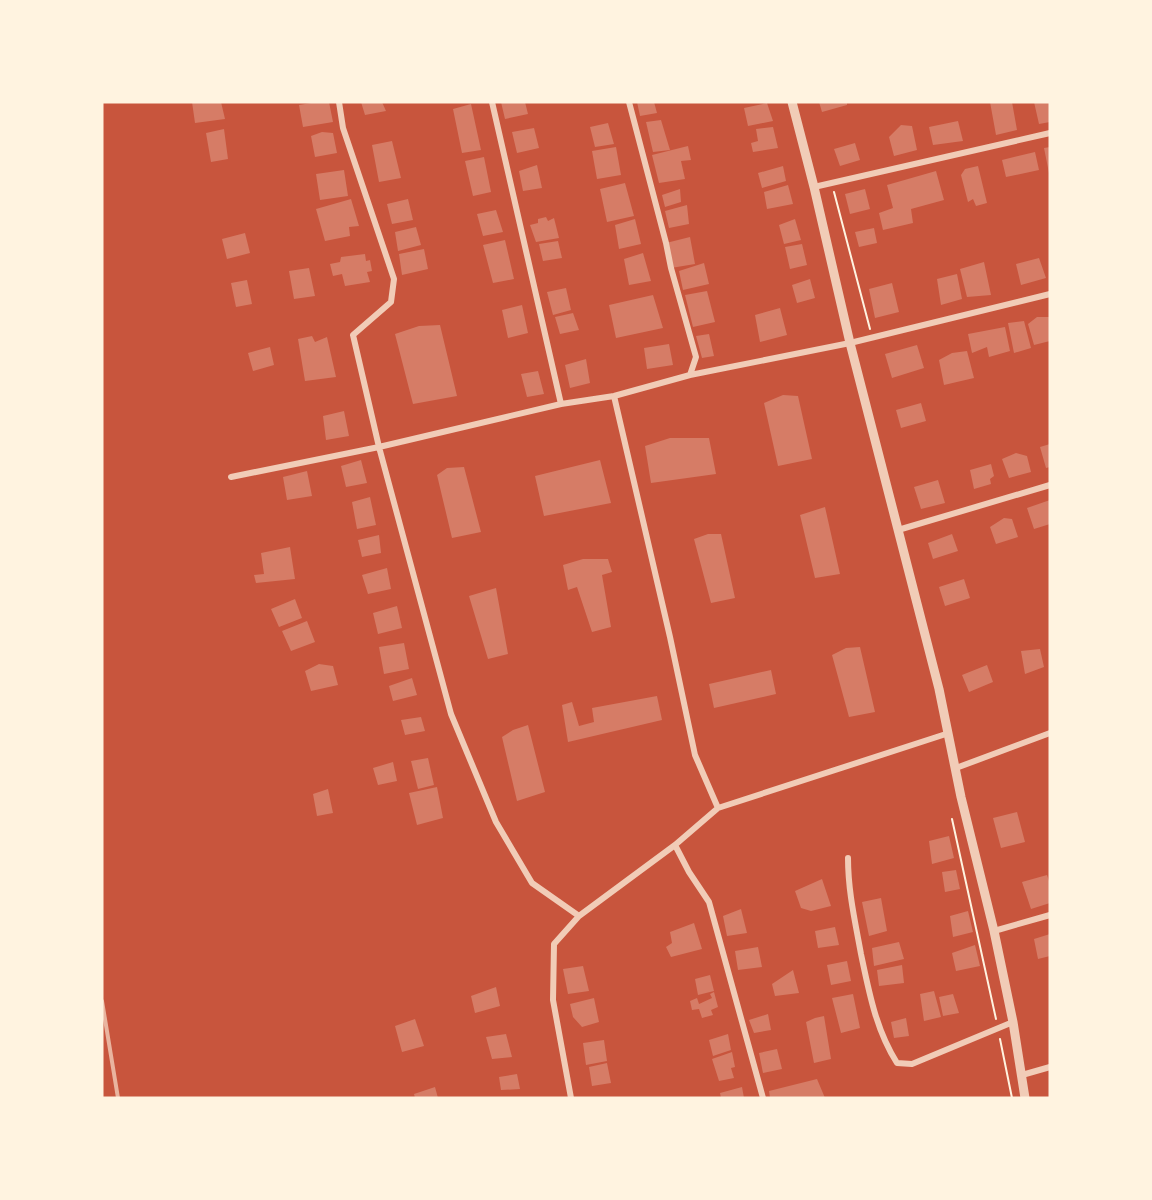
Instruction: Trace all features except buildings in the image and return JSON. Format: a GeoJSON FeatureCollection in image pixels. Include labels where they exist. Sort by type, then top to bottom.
{"type":"FeatureCollection","features":[{"type":"Feature","properties":{"kind":"street"},"geometry":{"type":"LineString","coordinates":[[339,102],[343,128],[394,279],[391,302],[353,335],[379,447],[451,714],[496,822],[532,883],[579,916]]}},
{"type":"Feature","properties":{"kind":"street"},"geometry":{"type":"LineString","coordinates":[[492,102],[561,404]]}},
{"type":"Feature","properties":{"kind":"street"},"geometry":{"type":"LineString","coordinates":[[629,102],[696,357],[690,375]]}},
{"type":"Feature","properties":{"kind":"street"},"geometry":{"type":"LineString","coordinates":[[792,102],[850,343],[949,733],[963,806],[994,931],[1013,1022],[1025,1098]]}},
{"type":"Feature","properties":{"kind":"street"},"geometry":{"type":"LineString","coordinates":[[814,187],[1050,133]]}},
{"type":"Feature","properties":{"kind":"street"},"geometry":{"type":"LineString","coordinates":[[231,477],[379,447],[561,404],[614,396],[690,375],[850,343],[1050,294]]}},
{"type":"Feature","properties":{"kind":"street"},"geometry":{"type":"LineString","coordinates":[[614,396],[668,626],[695,755],[718,808]]}},
{"type":"Feature","properties":{"kind":"street"},"geometry":{"type":"LineString","coordinates":[[898,530],[1050,485]]}},
{"type":"Feature","properties":{"kind":"street"},"geometry":{"type":"LineString","coordinates":[[571,1098],[553,1000],[554,944],[579,916],[675,845],[718,808],[949,733]]}},
{"type":"Feature","properties":{"kind":"street"},"geometry":{"type":"LineString","coordinates":[[956,768],[1050,733]]}},
{"type":"Feature","properties":{"kind":"street"},"geometry":{"type":"LineString","coordinates":[[675,845],[689,872],[709,902],[763,1098]]}},
{"type":"Feature","properties":{"kind":"street"},"geometry":{"type":"LineString","coordinates":[[848,858],[848,888],[872,1008],[888,1050],[897,1063],[912,1064],[1013,1022]]}},
{"type":"Feature","properties":{"kind":"street"},"geometry":{"type":"LineString","coordinates":[[994,931],[1050,915]]}},
{"type":"Feature","properties":{"kind":"street"},"geometry":{"type":"LineString","coordinates":[[1022,1075],[1050,1067]]}},
{"type":"Feature","properties":{"kind":"path"},"geometry":{"type":"LineString","coordinates":[[832,183],[872,338]]}},
{"type":"Feature","properties":{"kind":"path"},"geometry":{"type":"LineString","coordinates":[[952,819],[1012,1098]]}},
{"type":"Feature","properties":{"kind":"railway"},"geometry":{"type":"LineString","coordinates":[[102,1001],[118,1098]]}}]}
